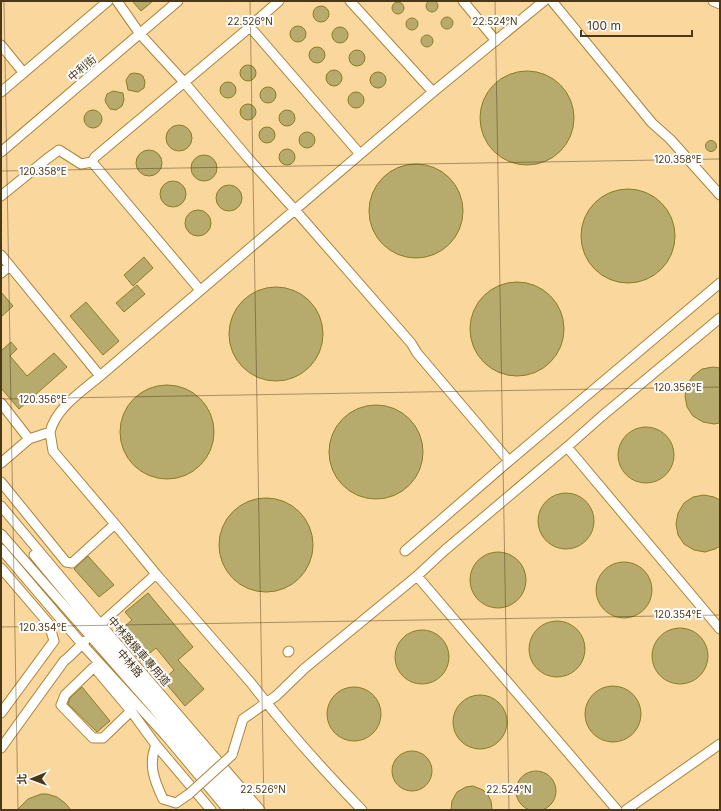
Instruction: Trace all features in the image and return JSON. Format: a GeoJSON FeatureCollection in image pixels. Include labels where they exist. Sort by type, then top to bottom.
{"type":"FeatureCollection","features":[{"type":"Feature","properties":{"kind":"street"},"geometry":{"type":"LineString","coordinates":[[1,92],[108,1]]}},
{"type":"Feature","properties":{"kind":"street"},"geometry":{"type":"LineString","coordinates":[[117,1],[140,34],[184,82],[248,158],[296,210],[411,343],[417,353],[510,461]]}},
{"type":"Feature","properties":{"kind":"street","name":"中利街"},"geometry":{"type":"LineString","coordinates":[[1,152],[178,1]]}},
{"type":"Feature","properties":{"kind":"street"},"geometry":{"type":"LineString","coordinates":[[1,196],[59,150],[81,164],[92,162],[95,157],[279,1]]}},
{"type":"Feature","properties":{"kind":"street"},"geometry":{"type":"LineString","coordinates":[[350,1],[433,92]]}},
{"type":"Feature","properties":{"kind":"street"},"geometry":{"type":"LineString","coordinates":[[463,1],[496,41]]}},
{"type":"Feature","properties":{"kind":"street"},"geometry":{"type":"LineString","coordinates":[[362,810],[342,790],[265,702],[251,683],[156,574],[53,451],[50,432],[51,426],[60,411],[100,376],[433,92],[544,1]]}},
{"type":"Feature","properties":{"kind":"street"},"geometry":{"type":"LineString","coordinates":[[552,1],[652,123],[670,138],[720,195]]}},
{"type":"Feature","properties":{"kind":"street"},"geometry":{"type":"LineString","coordinates":[[713,1],[720,4]]}},
{"type":"Feature","properties":{"kind":"street"},"geometry":{"type":"LineString","coordinates":[[250,27],[360,154]]}},
{"type":"Feature","properties":{"kind":"street"},"geometry":{"type":"LineString","coordinates":[[1,45],[23,72]]}},
{"type":"Feature","properties":{"kind":"street"},"geometry":{"type":"LineString","coordinates":[[92,162],[200,290]]}},
{"type":"Feature","properties":{"kind":"street"},"geometry":{"type":"LineString","coordinates":[[1,255],[100,376]]}},
{"type":"Feature","properties":{"kind":"street"},"geometry":{"type":"LineString","coordinates":[[1,273],[9,266]]}},
{"type":"Feature","properties":{"kind":"street"},"geometry":{"type":"LineString","coordinates":[[405,551],[720,283]]}},
{"type":"Feature","properties":{"kind":"street"},"geometry":{"type":"LineString","coordinates":[[156,745],[152,754],[153,778],[163,799],[176,803],[189,794],[232,755],[243,719],[265,702],[276,696],[305,668],[417,576],[445,550],[602,416],[719,322]]}},
{"type":"Feature","properties":{"kind":"street"},"geometry":{"type":"LineString","coordinates":[[1,403],[29,439]]}},
{"type":"Feature","properties":{"kind":"street"},"geometry":{"type":"LineString","coordinates":[[1,463],[29,439],[50,432]]}},
{"type":"Feature","properties":{"kind":"street"},"geometry":{"type":"LineString","coordinates":[[567,447],[720,629]]}},
{"type":"Feature","properties":{"kind":"street"},"geometry":{"type":"LineString","coordinates":[[1,482],[66,562],[72,563],[115,524]]}},
{"type":"Feature","properties":{"kind":"street","name":"中林路機車專用道"},"geometry":{"type":"LineString","coordinates":[[1,506],[95,630],[260,810]]}},
{"type":"Feature","properties":{"kind":"street"},"geometry":{"type":"LineString","coordinates":[[1,514],[95,630],[251,810]]}},
{"type":"Feature","properties":{"kind":"street","name":"中林路"},"geometry":{"type":"LineString","coordinates":[[1,534],[95,630],[239,810]]}},
{"type":"Feature","properties":{"kind":"street"},"geometry":{"type":"LineString","coordinates":[[1,549],[82,644],[166,736],[228,810]]}},
{"type":"Feature","properties":{"kind":"street"},"geometry":{"type":"LineString","coordinates":[[1,568],[49,624],[54,640],[1,713]]}},
{"type":"Feature","properties":{"kind":"street"},"geometry":{"type":"LineString","coordinates":[[1,748],[64,662],[95,630],[156,574]]}},
{"type":"Feature","properties":{"kind":"street"},"geometry":{"type":"LineString","coordinates":[[417,576],[617,810]]}},
{"type":"Feature","properties":{"kind":"street"},"geometry":{"type":"LineString","coordinates":[[131,711],[103,738],[93,738],[61,705],[65,695],[94,667],[131,711],[156,745],[211,810]]}},
{"type":"Feature","properties":{"kind":"street"},"geometry":{"type":"LineString","coordinates":[[626,810],[720,744]]}},
{"type":"Feature","properties":{"kind":"building"},"geometry":{"type":"Polygon","coordinates":[[[430,0],[434,0],[438,6],[434,12],[430,12],[426,8],[426,4],[430,0]]]}},
{"type":"Feature","properties":{"kind":"building"},"geometry":{"type":"Polygon","coordinates":[[[132,1],[153,1],[141,11],[132,1]]]}},
{"type":"Feature","properties":{"kind":"building"},"geometry":{"type":"Polygon","coordinates":[[[396,2],[400,2],[404,8],[400,14],[396,14],[392,10],[392,6],[396,2]]]}},
{"type":"Feature","properties":{"kind":"building"},"geometry":{"type":"Polygon","coordinates":[[[318,6],[324,6],[329,11],[327,20],[324,22],[318,22],[313,17],[313,11],[318,6]]]}},
{"type":"Feature","properties":{"kind":"building"},"geometry":{"type":"Polygon","coordinates":[[[445,17],[449,17],[453,23],[449,29],[445,29],[441,25],[441,21],[445,17]]]}},
{"type":"Feature","properties":{"kind":"building"},"geometry":{"type":"Polygon","coordinates":[[[410,18],[414,18],[418,24],[414,30],[410,30],[406,26],[406,22],[410,18]]]}},
{"type":"Feature","properties":{"kind":"building"},"geometry":{"type":"Polygon","coordinates":[[[295,26],[301,26],[306,31],[304,40],[301,42],[295,42],[290,37],[290,31],[295,26]]]}},
{"type":"Feature","properties":{"kind":"building"},"geometry":{"type":"Polygon","coordinates":[[[337,27],[343,27],[348,32],[346,41],[343,43],[337,43],[332,38],[332,32],[337,27]]]}},
{"type":"Feature","properties":{"kind":"building"},"geometry":{"type":"Polygon","coordinates":[[[425,35],[429,35],[433,41],[429,47],[425,47],[421,43],[421,39],[425,35]]]}},
{"type":"Feature","properties":{"kind":"building"},"geometry":{"type":"Polygon","coordinates":[[[314,47],[320,47],[325,52],[323,61],[320,63],[314,63],[309,58],[309,52],[314,47]]]}},
{"type":"Feature","properties":{"kind":"building"},"geometry":{"type":"Polygon","coordinates":[[[354,50],[360,50],[365,55],[363,64],[360,66],[354,66],[349,61],[349,55],[354,50]]]}},
{"type":"Feature","properties":{"kind":"building"},"geometry":{"type":"Polygon","coordinates":[[[245,65],[251,65],[256,70],[254,79],[251,81],[245,81],[240,76],[240,70],[245,65]]]}},
{"type":"Feature","properties":{"kind":"building"},"geometry":{"type":"Polygon","coordinates":[[[331,70],[337,70],[342,75],[340,84],[337,86],[331,86],[326,81],[326,75],[331,70]]]}},
{"type":"Feature","properties":{"kind":"building"},"geometry":{"type":"Polygon","coordinates":[[[527,71],[545,75],[560,85],[570,100],[574,118],[570,136],[560,151],[545,161],[527,165],[509,161],[494,151],[484,136],[480,118],[484,100],[494,85],[509,75],[527,71]]]}},
{"type":"Feature","properties":{"kind":"building"},"geometry":{"type":"Polygon","coordinates":[[[375,72],[381,72],[386,77],[384,86],[381,88],[375,88],[370,83],[370,77],[375,72]]]}},
{"type":"Feature","properties":{"kind":"building"},"geometry":{"type":"Polygon","coordinates":[[[134,73],[143,76],[145,82],[144,88],[138,92],[128,90],[126,80],[130,74],[134,73]]]}},
{"type":"Feature","properties":{"kind":"building"},"geometry":{"type":"Polygon","coordinates":[[[225,82],[231,82],[236,87],[234,96],[231,98],[225,98],[220,93],[220,87],[225,82]]]}},
{"type":"Feature","properties":{"kind":"building"},"geometry":{"type":"Polygon","coordinates":[[[265,87],[271,87],[276,92],[274,101],[271,103],[265,103],[260,98],[260,92],[265,87]]]}},
{"type":"Feature","properties":{"kind":"building"},"geometry":{"type":"Polygon","coordinates":[[[113,91],[123,93],[124,100],[122,106],[116,110],[110,109],[105,100],[107,94],[113,91]]]}},
{"type":"Feature","properties":{"kind":"building"},"geometry":{"type":"Polygon","coordinates":[[[353,92],[359,92],[364,97],[362,106],[359,108],[353,108],[348,103],[348,97],[353,92]]]}},
{"type":"Feature","properties":{"kind":"building"},"geometry":{"type":"Polygon","coordinates":[[[245,104],[251,104],[256,109],[254,118],[251,120],[245,120],[240,115],[240,109],[245,104]]]}},
{"type":"Feature","properties":{"kind":"building"},"geometry":{"type":"Polygon","coordinates":[[[89,110],[97,110],[102,115],[100,126],[97,128],[89,128],[84,123],[84,115],[89,110]]]}},
{"type":"Feature","properties":{"kind":"building"},"geometry":{"type":"Polygon","coordinates":[[[284,110],[290,110],[295,115],[293,124],[290,126],[284,126],[279,121],[279,115],[284,110]]]}},
{"type":"Feature","properties":{"kind":"building"},"geometry":{"type":"Polygon","coordinates":[[[179,125],[188,129],[192,138],[188,147],[179,151],[170,147],[166,138],[170,129],[179,125]]]}},
{"type":"Feature","properties":{"kind":"building"},"geometry":{"type":"Polygon","coordinates":[[[264,127],[270,127],[275,132],[273,141],[270,143],[264,143],[259,138],[259,132],[264,127]]]}},
{"type":"Feature","properties":{"kind":"building"},"geometry":{"type":"Polygon","coordinates":[[[304,132],[310,132],[315,137],[313,146],[310,148],[304,148],[299,143],[299,137],[304,132]]]}},
{"type":"Feature","properties":{"kind":"building"},"geometry":{"type":"Polygon","coordinates":[[[711,140],[715,142],[717,146],[715,150],[711,152],[707,150],[705,146],[707,142],[711,140]]]}},
{"type":"Feature","properties":{"kind":"building"},"geometry":{"type":"Polygon","coordinates":[[[284,149],[290,149],[295,154],[293,163],[290,165],[284,165],[279,160],[279,154],[284,149]]]}},
{"type":"Feature","properties":{"kind":"building"},"geometry":{"type":"Polygon","coordinates":[[[149,150],[158,154],[162,163],[158,172],[149,176],[140,172],[136,163],[140,154],[149,150]]]}},
{"type":"Feature","properties":{"kind":"building"},"geometry":{"type":"Polygon","coordinates":[[[204,155],[213,159],[217,168],[213,177],[204,181],[195,177],[191,168],[195,159],[204,155]]]}},
{"type":"Feature","properties":{"kind":"building"},"geometry":{"type":"Polygon","coordinates":[[[416,164],[434,168],[449,178],[459,193],[463,211],[459,229],[449,244],[434,254],[416,258],[398,254],[383,244],[373,229],[369,211],[373,193],[383,178],[398,168],[416,164]]]}},
{"type":"Feature","properties":{"kind":"building"},"geometry":{"type":"Polygon","coordinates":[[[173,181],[182,185],[186,194],[182,203],[173,207],[164,203],[160,194],[164,185],[173,181]]]}},
{"type":"Feature","properties":{"kind":"building"},"geometry":{"type":"Polygon","coordinates":[[[229,185],[238,189],[242,198],[238,207],[229,211],[220,207],[216,198],[220,189],[229,185]]]}},
{"type":"Feature","properties":{"kind":"building"},"geometry":{"type":"Polygon","coordinates":[[[628,189],[646,193],[661,203],[671,218],[675,236],[671,254],[661,269],[646,279],[628,283],[610,279],[595,269],[585,254],[581,236],[585,218],[595,203],[610,193],[628,189]]]}},
{"type":"Feature","properties":{"kind":"building"},"geometry":{"type":"Polygon","coordinates":[[[198,210],[207,214],[211,223],[207,232],[198,236],[189,232],[185,223],[189,214],[198,210]]]}},
{"type":"Feature","properties":{"kind":"building"},"geometry":{"type":"Polygon","coordinates":[[[144,257],[153,268],[133,286],[124,275],[144,257]]]}},
{"type":"Feature","properties":{"kind":"building"},"geometry":{"type":"Polygon","coordinates":[[[517,282],[535,286],[550,296],[560,311],[564,329],[560,347],[550,362],[535,372],[517,376],[499,372],[484,362],[474,347],[470,329],[474,311],[484,296],[499,286],[517,282]]]}},
{"type":"Feature","properties":{"kind":"building"},"geometry":{"type":"Polygon","coordinates":[[[137,285],[145,294],[124,312],[116,303],[137,285]]]}},
{"type":"Feature","properties":{"kind":"building"},"geometry":{"type":"Polygon","coordinates":[[[276,287],[294,291],[309,301],[319,316],[323,334],[319,352],[309,367],[294,377],[276,381],[258,377],[243,367],[233,352],[229,334],[233,316],[243,301],[258,291],[276,287]]]}},
{"type":"Feature","properties":{"kind":"building"},"geometry":{"type":"Polygon","coordinates":[[[1,292],[13,306],[1,317],[1,292]]]}},
{"type":"Feature","properties":{"kind":"building"},"geometry":{"type":"Polygon","coordinates":[[[86,302],[119,341],[103,355],[70,316],[86,302]]]}},
{"type":"Feature","properties":{"kind":"building"},"geometry":{"type":"Polygon","coordinates":[[[11,342],[17,349],[10,356],[27,376],[54,353],[67,367],[19,409],[1,388],[1,351],[11,342]]]}},
{"type":"Feature","properties":{"kind":"building"},"geometry":{"type":"Polygon","coordinates":[[[713,367],[720,368],[720,423],[714,424],[703,422],[693,416],[687,407],[685,396],[687,385],[693,376],[702,369],[713,367]]]}},
{"type":"Feature","properties":{"kind":"building"},"geometry":{"type":"Polygon","coordinates":[[[167,385],[185,389],[200,399],[210,414],[214,432],[210,450],[200,465],[185,475],[167,479],[149,475],[134,465],[124,450],[120,432],[124,414],[134,399],[149,389],[167,385]]]}},
{"type":"Feature","properties":{"kind":"building"},"geometry":{"type":"Polygon","coordinates":[[[376,405],[394,409],[409,419],[419,434],[423,452],[419,470],[409,485],[394,495],[376,499],[358,495],[343,485],[333,470],[329,452],[333,434],[343,419],[358,409],[376,405]]]}},
{"type":"Feature","properties":{"kind":"building"},"geometry":{"type":"Polygon","coordinates":[[[641,427],[651,427],[666,435],[672,444],[674,455],[672,466],[666,475],[651,483],[641,483],[630,478],[623,471],[618,460],[618,450],[623,439],[630,432],[641,427]]]}},
{"type":"Feature","properties":{"kind":"building"},"geometry":{"type":"Polygon","coordinates":[[[561,493],[571,493],[586,501],[592,510],[594,521],[592,532],[586,541],[571,549],[561,549],[550,544],[543,537],[538,526],[538,516],[543,505],[550,498],[561,493]]]}},
{"type":"Feature","properties":{"kind":"building"},"geometry":{"type":"Polygon","coordinates":[[[704,495],[720,500],[720,546],[705,552],[694,550],[684,544],[678,535],[676,524],[678,513],[684,503],[693,497],[704,495]]]}},
{"type":"Feature","properties":{"kind":"building"},"geometry":{"type":"Polygon","coordinates":[[[266,498],[284,502],[299,512],[309,527],[313,545],[309,563],[299,578],[284,588],[266,592],[248,588],[233,578],[223,563],[219,545],[223,527],[233,512],[248,502],[266,498]]]}},
{"type":"Feature","properties":{"kind":"building"},"geometry":{"type":"Polygon","coordinates":[[[493,552],[503,552],[518,560],[524,569],[526,580],[524,591],[518,600],[503,608],[493,608],[482,603],[475,596],[470,585],[470,575],[475,564],[482,557],[493,552]]]}},
{"type":"Feature","properties":{"kind":"building"},"geometry":{"type":"Polygon","coordinates":[[[88,556],[114,585],[99,597],[74,569],[88,556]]]}},
{"type":"Feature","properties":{"kind":"building"},"geometry":{"type":"Polygon","coordinates":[[[619,562],[629,562],[644,570],[650,579],[652,590],[650,601],[644,610],[629,618],[619,618],[608,613],[601,606],[596,595],[596,585],[601,574],[608,567],[619,562]]]}},
{"type":"Feature","properties":{"kind":"building"},"geometry":{"type":"Polygon","coordinates":[[[148,593],[193,647],[178,660],[204,689],[185,706],[163,680],[174,670],[156,648],[140,661],[117,633],[132,620],[125,612],[148,593]]]}},
{"type":"Feature","properties":{"kind":"building"},"geometry":{"type":"Polygon","coordinates":[[[552,621],[562,621],[577,629],[583,638],[585,649],[583,660],[577,669],[562,677],[552,677],[541,672],[534,665],[529,654],[529,644],[534,633],[541,626],[552,621]]]}},
{"type":"Feature","properties":{"kind":"building"},"geometry":{"type":"Polygon","coordinates":[[[675,628],[685,628],[700,636],[706,645],[708,656],[706,667],[700,676],[685,684],[675,684],[664,679],[657,672],[652,661],[652,651],[657,640],[664,633],[675,628]]]}},
{"type":"Feature","properties":{"kind":"building"},"geometry":{"type":"Polygon","coordinates":[[[417,630],[427,630],[437,634],[445,642],[449,652],[449,662],[445,672],[437,680],[427,684],[417,684],[407,680],[399,672],[395,662],[395,652],[399,642],[407,634],[417,630]]]}},
{"type":"Feature","properties":{"kind":"building"},"geometry":{"type":"Polygon","coordinates":[[[608,686],[618,686],[633,694],[639,703],[641,714],[639,725],[633,734],[618,742],[608,742],[597,737],[590,730],[585,719],[585,709],[590,698],[597,691],[608,686]]]}},
{"type":"Feature","properties":{"kind":"building"},"geometry":{"type":"Polygon","coordinates":[[[82,687],[110,721],[97,732],[68,704],[70,698],[82,687]]]}},
{"type":"Feature","properties":{"kind":"building"},"geometry":{"type":"Polygon","coordinates":[[[349,687],[359,687],[369,691],[377,699],[381,709],[381,719],[377,729],[369,737],[359,741],[349,741],[339,737],[331,729],[327,719],[327,709],[331,699],[339,691],[349,687]]]}},
{"type":"Feature","properties":{"kind":"building"},"geometry":{"type":"Polygon","coordinates":[[[475,695],[485,695],[495,699],[503,707],[507,717],[507,727],[503,737],[495,745],[485,749],[475,749],[465,745],[457,737],[453,727],[453,717],[457,707],[465,699],[475,695]]]}},
{"type":"Feature","properties":{"kind":"building"},"geometry":{"type":"Polygon","coordinates":[[[416,751],[423,754],[429,760],[432,771],[431,779],[423,788],[416,791],[408,791],[401,788],[393,779],[392,767],[395,760],[404,752],[416,751]]]}},
{"type":"Feature","properties":{"kind":"building"},"geometry":{"type":"Polygon","coordinates":[[[540,771],[547,774],[553,780],[556,791],[555,799],[547,808],[540,811],[532,811],[525,808],[517,799],[516,787],[519,780],[528,772],[540,771]]]}},
{"type":"Feature","properties":{"kind":"building"},"geometry":{"type":"Polygon","coordinates":[[[473,786],[483,790],[488,795],[491,801],[492,810],[451,810],[452,801],[457,792],[466,787],[473,786]]]}},
{"type":"Feature","properties":{"kind":"building"},"geometry":{"type":"Polygon","coordinates":[[[41,794],[57,797],[71,810],[17,810],[28,799],[41,794]]]}}]}
